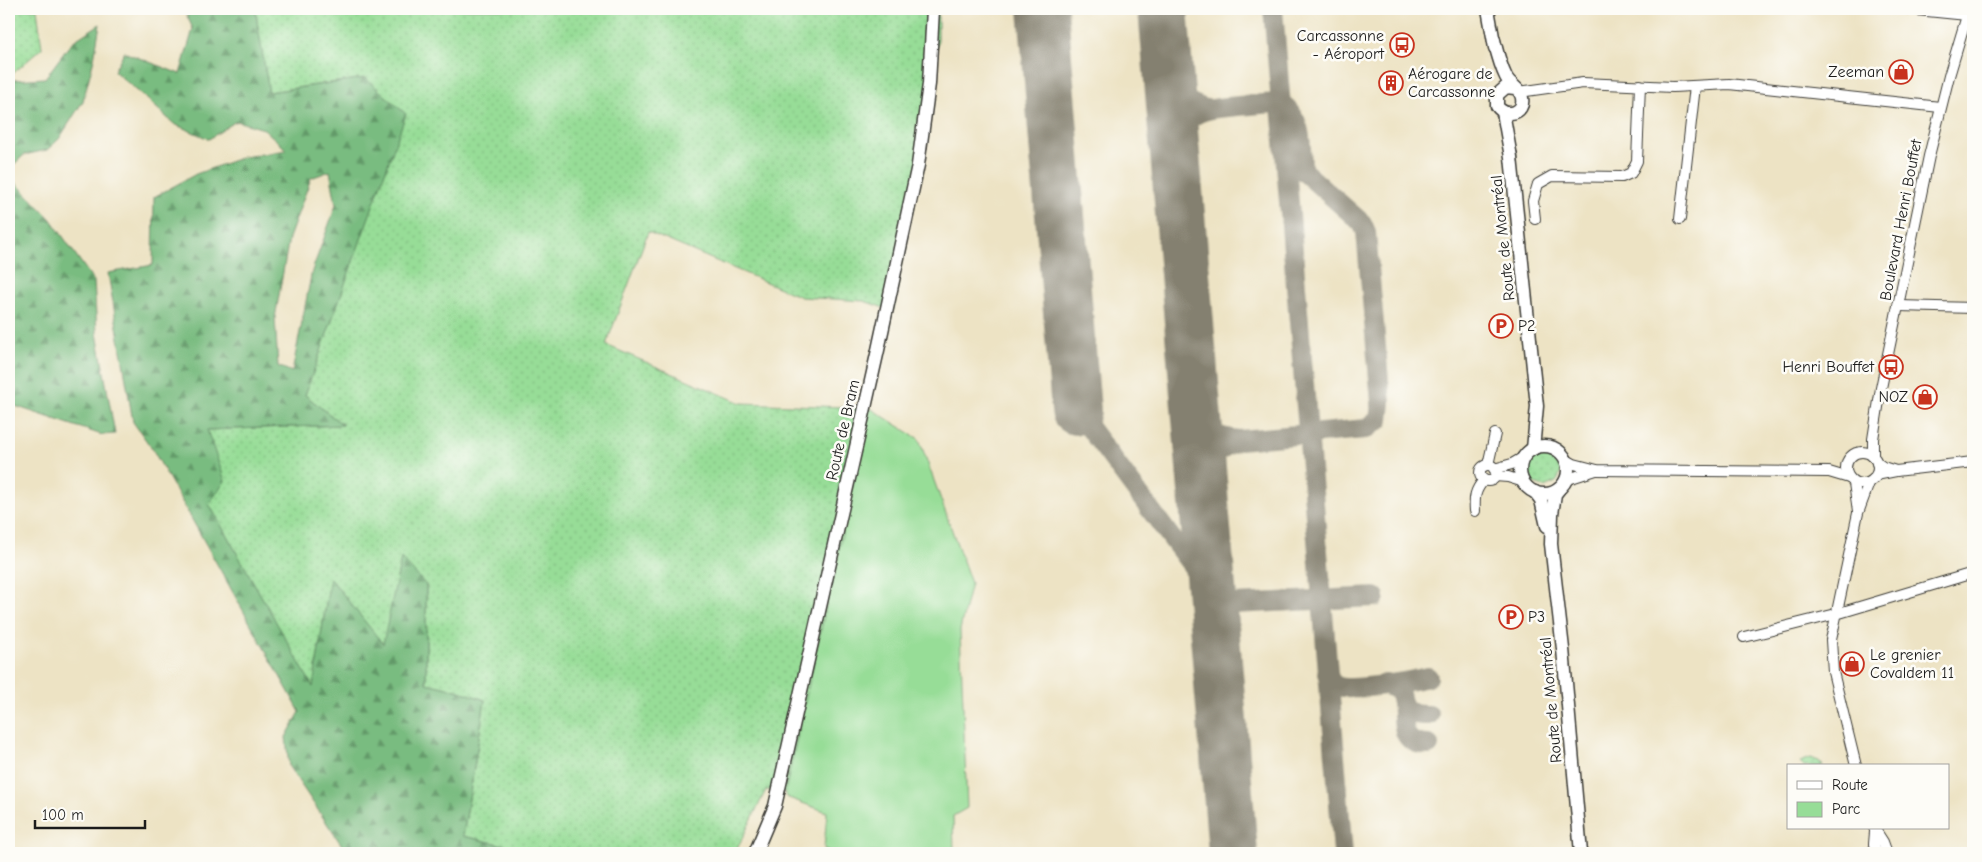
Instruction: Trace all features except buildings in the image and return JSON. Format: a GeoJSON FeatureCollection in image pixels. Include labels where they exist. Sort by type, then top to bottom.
{"type":"FeatureCollection","features":[{"type":"Feature","properties":{"kind":"main road","name":"Route de Bram"},"geometry":{"type":"LineString","coordinates":[[755,853],[775,806],[918,165],[929,84],[933,9]]}},
{"type":"Feature","properties":{"kind":"main road"},"geometry":{"type":"LineString","coordinates":[[1488,9],[1494,40],[1499,92]]}},
{"type":"Feature","properties":{"kind":"main road"},"geometry":{"type":"LineString","coordinates":[[1494,40],[1515,102]]}},
{"type":"Feature","properties":{"kind":"main road"},"geometry":{"type":"LineString","coordinates":[[1499,92],[1506,87],[1515,102]]}},
{"type":"Feature","properties":{"kind":"main road","name":"Route de Montréal"},"geometry":{"type":"LineString","coordinates":[[1499,92],[1496,102],[1515,102],[1511,157],[1537,406],[1536,433],[1529,453]]}},
{"type":"Feature","properties":{"kind":"main road","name":"Route de Montréal"},"geometry":{"type":"LineString","coordinates":[[1537,406],[1545,436],[1551,447]]}},
{"type":"Feature","properties":{"kind":"main road"},"geometry":{"type":"LineString","coordinates":[[1545,446],[1551,447],[1562,454],[1565,459],[1567,466],[1562,484],[1547,494],[1534,492],[1524,482],[1520,469],[1529,453],[1545,446]]}},
{"type":"Feature","properties":{"kind":"main road","name":"Route de Montréal"},"geometry":{"type":"LineString","coordinates":[[1551,544],[1555,494],[1562,484]]}},
{"type":"Feature","properties":{"kind":"main road","name":"Route de Montréal"},"geometry":{"type":"LineString","coordinates":[[1534,492],[1541,500],[1551,544],[1563,649],[1581,853]]}},
{"type":"Feature","properties":{"kind":"street"},"geometry":{"type":"LineString","coordinates":[[1906,9],[1968,12]]}},
{"type":"Feature","properties":{"kind":"street","name":"Boulevard Henri Bouffet"},"geometry":{"type":"LineString","coordinates":[[1875,460],[1872,439],[1929,156],[1940,107],[1968,12]]}},
{"type":"Feature","properties":{"kind":"street"},"geometry":{"type":"LineString","coordinates":[[1515,102],[1541,90],[1583,84],[1640,85],[1673,88],[1729,84],[1940,107]]}},
{"type":"Feature","properties":{"kind":"street"},"geometry":{"type":"LineString","coordinates":[[1535,219],[1533,201],[1538,184],[1552,176],[1622,177],[1631,173],[1638,162],[1640,85]]}},
{"type":"Feature","properties":{"kind":"street"},"geometry":{"type":"LineString","coordinates":[[1680,219],[1695,86]]}},
{"type":"Feature","properties":{"kind":"street"},"geometry":{"type":"LineString","coordinates":[[1899,306],[1973,308]]}},
{"type":"Feature","properties":{"kind":"street"},"geometry":{"type":"LineString","coordinates":[[1492,470],[1495,434]]}},
{"type":"Feature","properties":{"kind":"street"},"geometry":{"type":"LineString","coordinates":[[1829,472],[1846,463],[1851,456],[1859,452],[1872,439]]}},
{"type":"Feature","properties":{"kind":"street"},"geometry":{"type":"LineString","coordinates":[[1859,452],[1869,454],[1883,467],[1896,471]]}},
{"type":"Feature","properties":{"kind":"street"},"geometry":{"type":"LineString","coordinates":[[1492,470],[1512,464],[1529,453]]}},
{"type":"Feature","properties":{"kind":"street"},"geometry":{"type":"LineString","coordinates":[[1565,459],[1574,464],[1597,470],[1829,472],[1859,484],[1869,483]]}},
{"type":"Feature","properties":{"kind":"street"},"geometry":{"type":"LineString","coordinates":[[1875,460],[1876,475]]}},
{"type":"Feature","properties":{"kind":"street"},"geometry":{"type":"LineString","coordinates":[[1856,764],[1833,672],[1832,640],[1858,513],[1869,483],[1876,475],[1973,462]]}},
{"type":"Feature","properties":{"kind":"street"},"geometry":{"type":"LineString","coordinates":[[1846,463],[1858,513]]}},
{"type":"Feature","properties":{"kind":"street"},"geometry":{"type":"LineString","coordinates":[[1475,511],[1474,496],[1476,488],[1484,480],[1480,471],[1484,467],[1524,482]]}},
{"type":"Feature","properties":{"kind":"street"},"geometry":{"type":"LineString","coordinates":[[1562,484],[1597,470]]}},
{"type":"Feature","properties":{"kind":"street"},"geometry":{"type":"LineString","coordinates":[[1744,637],[1836,614],[1973,573]]}},
{"type":"Feature","properties":{"kind":"street"},"geometry":{"type":"LineString","coordinates":[[1875,830],[1874,844],[1876,853]]}},
{"type":"Feature","properties":{"kind":"street"},"geometry":{"type":"LineString","coordinates":[[1875,830],[1883,842],[1887,853]]}},
{"type":"Feature","properties":{"kind":"green space"},"geometry":{"type":"Polygon","coordinates":[[[9,9],[37,9],[42,48],[9,77],[9,9]]]}},
{"type":"Feature","properties":{"kind":"green space"},"geometry":{"type":"Polygon","coordinates":[[[184,9],[255,9],[269,92],[365,78],[406,114],[305,395],[343,425],[207,430],[225,481],[209,504],[313,687],[330,578],[383,644],[401,558],[426,585],[426,683],[460,691],[485,700],[463,836],[539,853],[347,853],[289,767],[286,737],[300,712],[153,450],[133,422],[108,273],[153,265],[154,197],[196,174],[243,157],[287,150],[264,129],[236,121],[209,139],[174,124],[114,71],[124,52],[180,74],[193,29],[184,9]],[[330,171],[311,178],[289,238],[275,318],[278,366],[292,372],[312,271],[336,205],[330,171]]]}},
{"type":"Feature","properties":{"kind":"green space"},"geometry":{"type":"Polygon","coordinates":[[[255,9],[938,9],[938,39],[893,311],[864,301],[801,297],[648,232],[606,345],[741,403],[870,408],[785,792],[766,790],[735,853],[539,853],[463,836],[485,700],[460,691],[426,683],[426,585],[383,645],[330,578],[313,688],[209,504],[207,430],[343,425],[305,395],[405,114],[365,78],[268,92],[255,9]]]}},
{"type":"Feature","properties":{"kind":"green space"},"geometry":{"type":"Polygon","coordinates":[[[100,24],[94,59],[83,101],[59,139],[47,150],[24,155],[9,169],[9,83],[13,80],[45,78],[72,42],[100,24]]]}},
{"type":"Feature","properties":{"kind":"green space"},"geometry":{"type":"Polygon","coordinates":[[[9,176],[50,218],[94,281],[97,333],[115,434],[102,435],[9,404],[9,176]]]}},
{"type":"Feature","properties":{"kind":"green space"},"geometry":{"type":"Polygon","coordinates":[[[870,408],[919,439],[971,583],[960,630],[967,808],[953,816],[954,853],[834,853],[824,849],[827,812],[786,797],[785,792],[870,408]]]}},
{"type":"Feature","properties":{"kind":"green space"},"geometry":{"type":"Polygon","coordinates":[[[1555,454],[1560,461],[1561,468],[1556,482],[1544,487],[1531,483],[1525,471],[1526,462],[1531,455],[1555,454]]]}},
{"type":"Feature","properties":{"kind":"green space"},"geometry":{"type":"Polygon","coordinates":[[[1810,758],[1819,761],[1821,764],[1801,764],[1802,761],[1810,758]]]}},
{"type":"Feature","properties":{"kind":"taxiway"},"geometry":{"type":"LineString","coordinates":[[1273,9],[1343,853]]}},
{"type":"Feature","properties":{"kind":"taxiway"},"geometry":{"type":"LineString","coordinates":[[1168,77],[1183,98],[1206,109]]}},
{"type":"Feature","properties":{"kind":"taxiway"},"geometry":{"type":"LineString","coordinates":[[1174,149],[1183,126],[1189,119],[1205,111],[1226,107],[1276,103],[1281,103],[1288,109],[1297,124],[1302,170],[1362,223],[1366,232],[1381,403],[1379,420],[1366,429],[1239,440],[1223,437],[1211,432],[1203,423],[1196,408]]}},
{"type":"Feature","properties":{"kind":"taxiway"},"geometry":{"type":"LineString","coordinates":[[1076,410],[1220,601],[1234,604],[1375,597]]}},
{"type":"Feature","properties":{"kind":"taxiway"},"geometry":{"type":"LineString","coordinates":[[1202,482],[1207,466],[1214,455],[1224,447],[1239,440]]}},
{"type":"Feature","properties":{"kind":"taxiway"},"geometry":{"type":"LineString","coordinates":[[1214,626],[1220,610],[1234,604]]}},
{"type":"Feature","properties":{"kind":"taxiway"},"geometry":{"type":"LineString","coordinates":[[1327,673],[1335,685],[1353,688],[1380,686],[1428,677]]}},
{"type":"Feature","properties":{"kind":"taxiway"},"geometry":{"type":"LineString","coordinates":[[1385,684],[1399,691],[1402,700],[1406,734],[1417,743],[1429,745]]}},
{"type":"Feature","properties":{"kind":"taxiway"},"geometry":{"type":"LineString","coordinates":[[1402,703],[1413,714],[1429,715]]}},
{"type":"Feature","properties":{"kind":"runway"},"geometry":{"type":"LineString","coordinates":[[1043,9],[1076,410]]}},
{"type":"Feature","properties":{"kind":"runway"},"geometry":{"type":"LineString","coordinates":[[1163,9],[1233,853]]}},
{"type":"Feature","properties":{"kind":"place","name":"Carcassonne - Aéroport"},"geometry":{"type":"Point","coordinates":[1402,45]}},
{"type":"Feature","properties":{"kind":"place","name":"Zeeman"},"geometry":{"type":"Point","coordinates":[1901,72]}},
{"type":"Feature","properties":{"kind":"place","name":"Aérogare de Carcassonne"},"geometry":{"type":"Point","coordinates":[1391,83]}},
{"type":"Feature","properties":{"kind":"place","name":"P2"},"geometry":{"type":"Point","coordinates":[1501,326]}},
{"type":"Feature","properties":{"kind":"place","name":"Henri Bouffet"},"geometry":{"type":"Point","coordinates":[1891,367]}},
{"type":"Feature","properties":{"kind":"place","name":"NOZ"},"geometry":{"type":"Point","coordinates":[1925,397]}},
{"type":"Feature","properties":{"kind":"place","name":"P3"},"geometry":{"type":"Point","coordinates":[1511,617]}},
{"type":"Feature","properties":{"kind":"place","name":"Le grenier Covaldem 11"},"geometry":{"type":"Point","coordinates":[1852,664]}}]}
